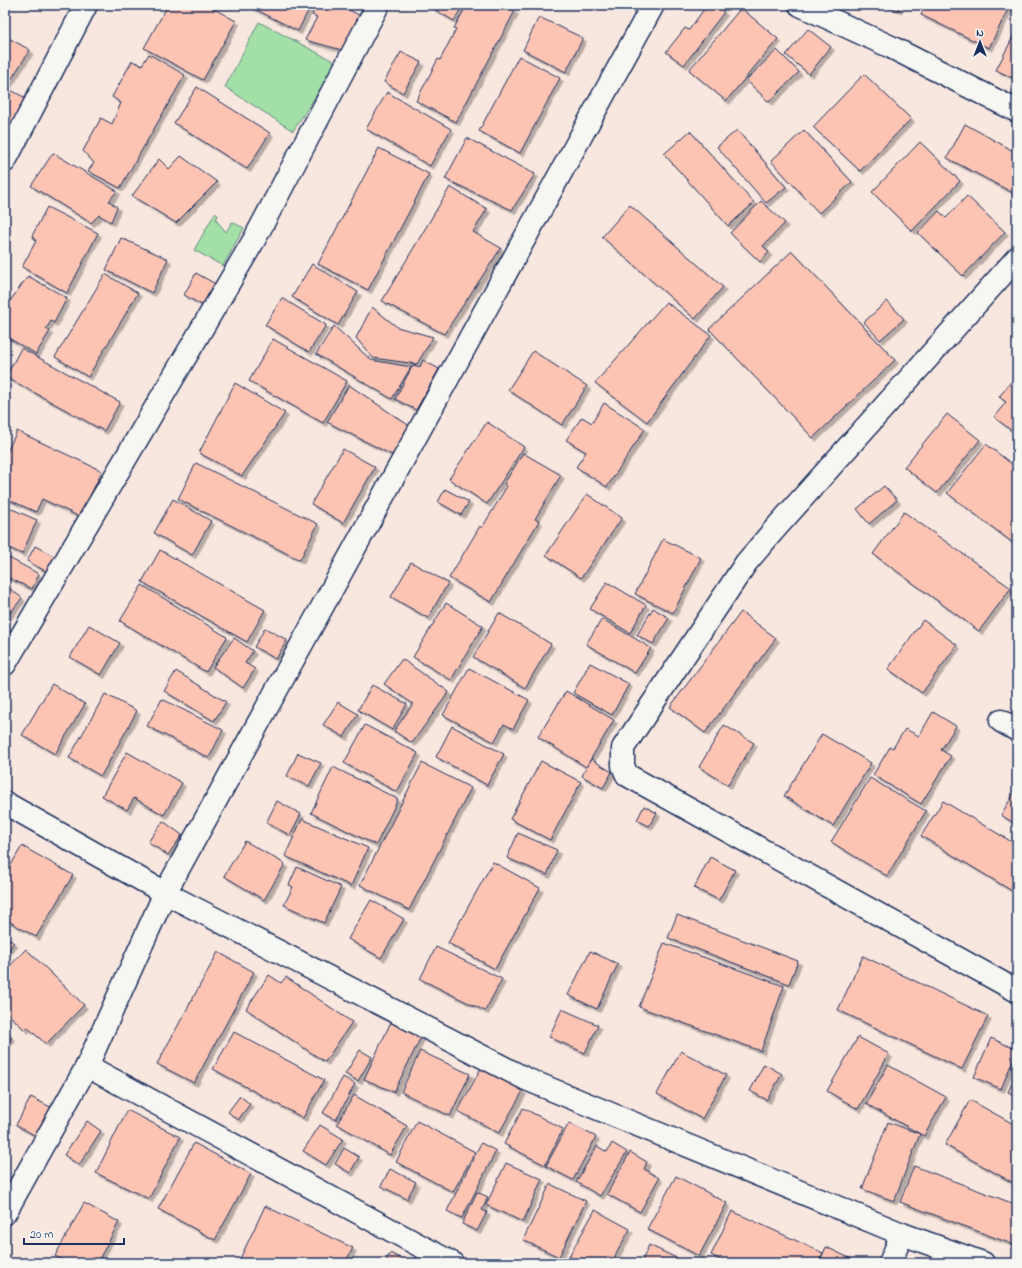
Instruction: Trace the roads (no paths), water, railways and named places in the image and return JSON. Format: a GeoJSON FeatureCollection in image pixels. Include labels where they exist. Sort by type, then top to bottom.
{"type":"FeatureCollection","features":[{"type":"Feature","properties":{"kind":"street"},"geometry":{"type":"LineString","coordinates":[[5,161],[86,5]]}},
{"type":"Feature","properties":{"kind":"street"},"geometry":{"type":"LineString","coordinates":[[5,664],[254,240],[378,5]]}},
{"type":"Feature","properties":{"kind":"street"},"geometry":{"type":"LineString","coordinates":[[5,1213],[87,1066],[165,893],[653,5]]}},
{"type":"Feature","properties":{"kind":"street"},"geometry":{"type":"LineString","coordinates":[[800,5],[891,46],[1017,111]]}},
{"type":"Feature","properties":{"kind":"street"},"geometry":{"type":"LineString","coordinates":[[1017,258],[779,524],[746,563],[623,748],[623,766],[627,775],[1017,991]]}},
{"type":"Feature","properties":{"kind":"street"},"geometry":{"type":"LineString","coordinates":[[5,803],[165,893],[526,1079],[902,1234],[983,1263]]}},
{"type":"Feature","properties":{"kind":"street"},"geometry":{"type":"LineString","coordinates":[[87,1066],[452,1263]]}},
{"type":"Feature","properties":{"kind":"street"},"geometry":{"type":"LineString","coordinates":[[890,1263],[902,1234]]}}]}
